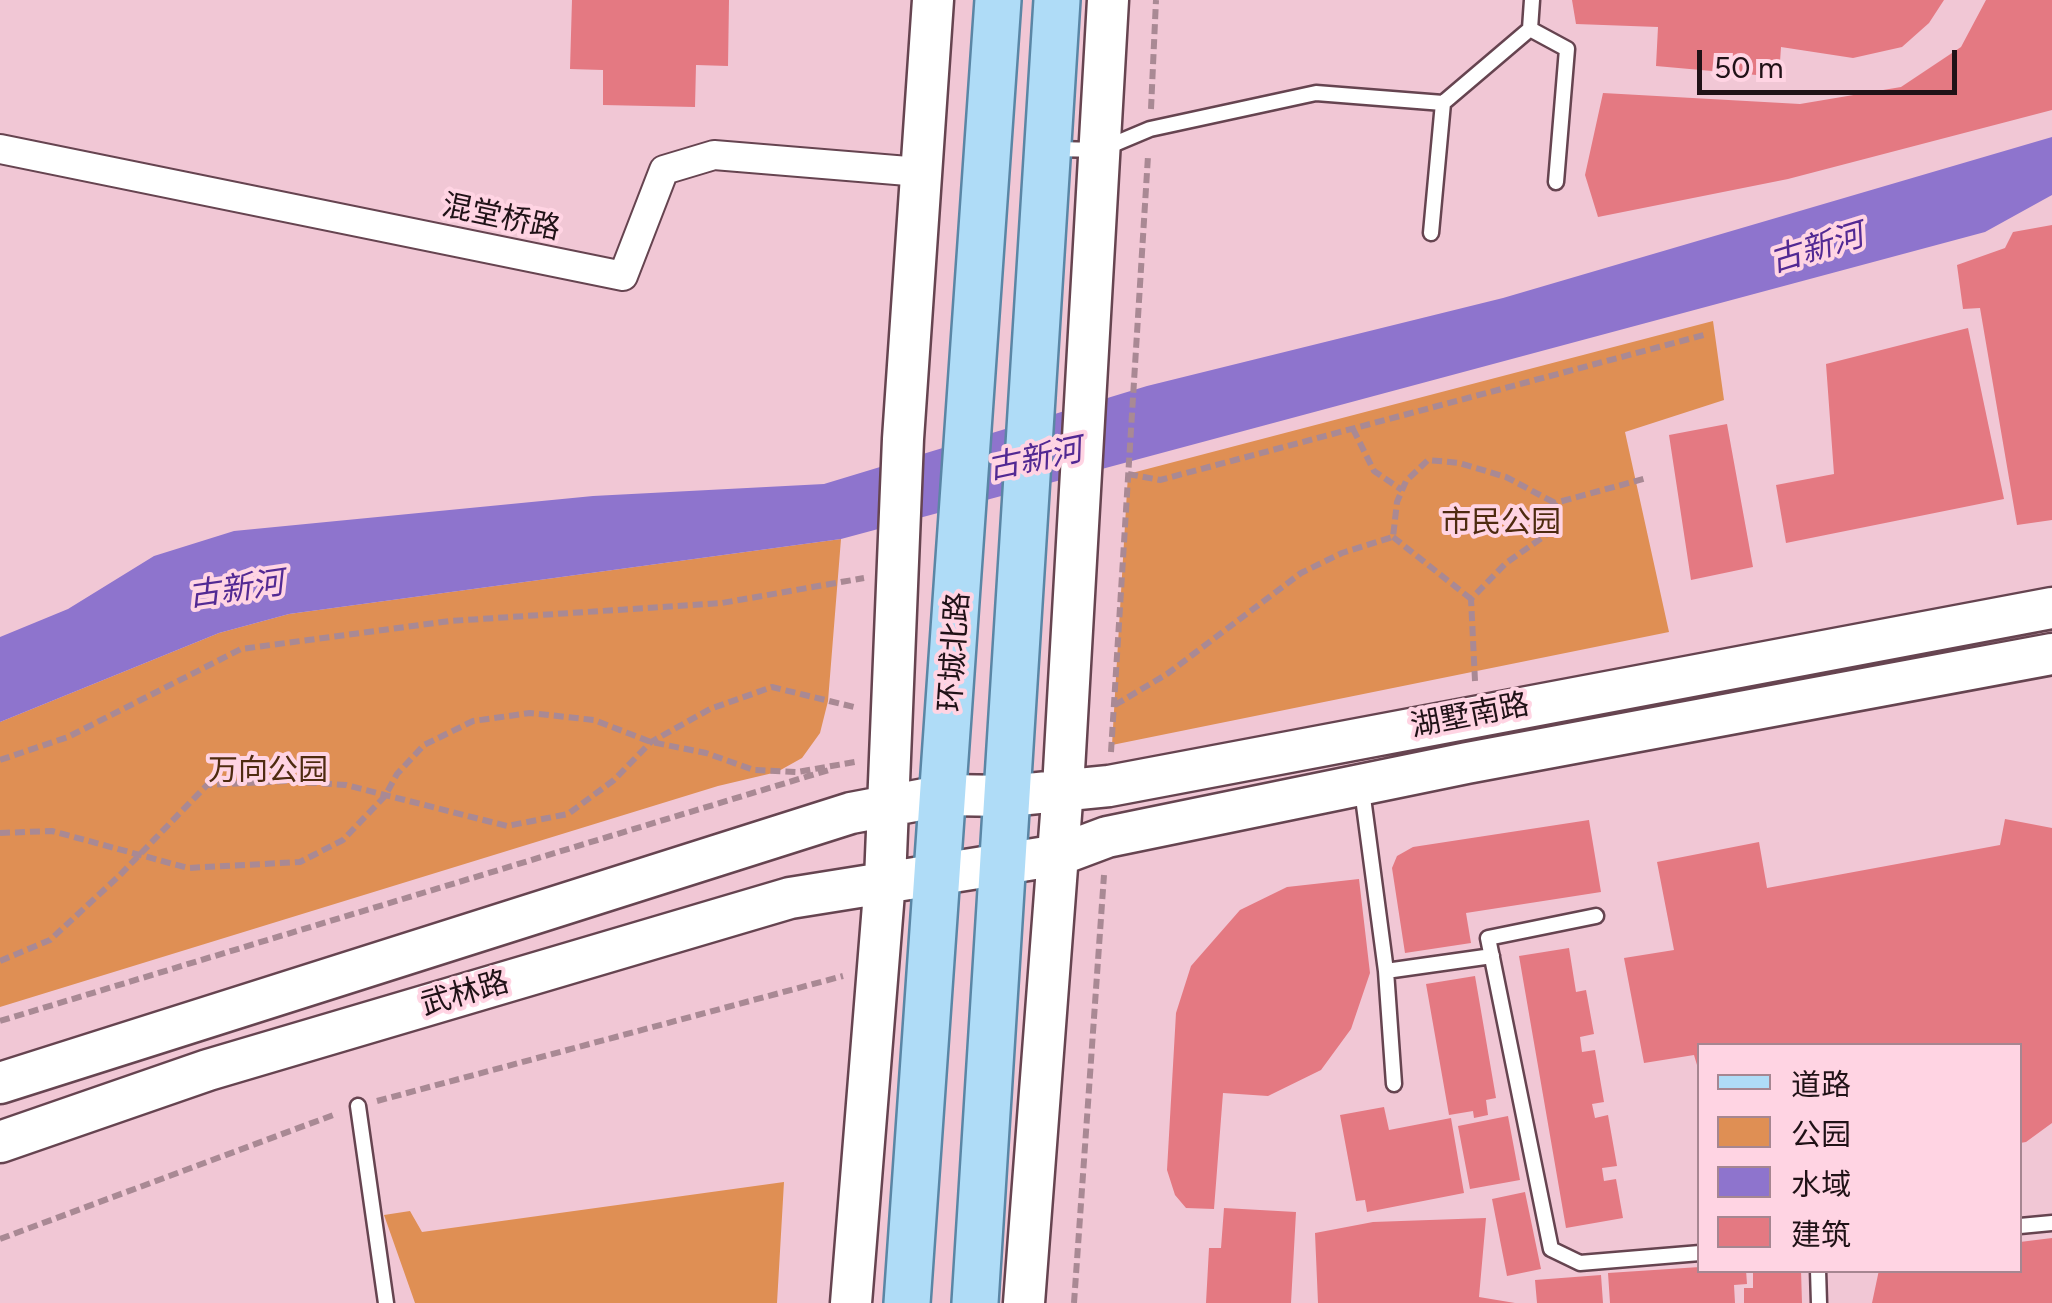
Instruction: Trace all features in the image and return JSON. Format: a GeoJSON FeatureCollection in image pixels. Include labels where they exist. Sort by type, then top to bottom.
{"type":"FeatureCollection","features":[{"type":"Feature","properties":{"kind":"main road","name":"环城北路"},"geometry":{"type":"LineString","coordinates":[[852,1303],[885,880],[903,439],[933,0]]}},
{"type":"Feature","properties":{"kind":"main road","name":"环城北路"},"geometry":{"type":"LineString","coordinates":[[907,1303],[936,871],[946,795],[998,0]]}},
{"type":"Feature","properties":{"kind":"main road","name":"环城北路"},"geometry":{"type":"LineString","coordinates":[[975,1303],[1029,502],[1057,0]]}},
{"type":"Feature","properties":{"kind":"main road"},"geometry":{"type":"LineString","coordinates":[[1024,1303],[1064,788],[1108,0]]}},
{"type":"Feature","properties":{"kind":"main road","name":"湖墅南路"},"geometry":{"type":"LineString","coordinates":[[888,808],[946,795],[1008,796],[1110,786],[2052,608]]}},
{"type":"Feature","properties":{"kind":"main road","name":"湖墅南路"},"geometry":{"type":"LineString","coordinates":[[936,871],[1059,855],[1107,837],[1361,784],[2052,654]]}},
{"type":"Feature","properties":{"kind":"main road","name":"武林路"},"geometry":{"type":"LineString","coordinates":[[0,1082],[832,819],[888,808]]}},
{"type":"Feature","properties":{"kind":"main road","name":"武林路"},"geometry":{"type":"LineString","coordinates":[[0,1142],[208,1070],[790,898],[936,871]]}},
{"type":"Feature","properties":{"kind":"street","name":"混堂桥路"},"geometry":{"type":"LineString","coordinates":[[0,150],[624,276],[664,170],[714,154],[920,172]]}},
{"type":"Feature","properties":{"kind":"lane"},"geometry":{"type":"LineString","coordinates":[[1050,149],[1100,150],[1150,129],[1316,93],[1442,103],[1530,29],[1532,0]]}},
{"type":"Feature","properties":{"kind":"lane"},"geometry":{"type":"LineString","coordinates":[[1530,29],[1567,49],[1556,182]]}},
{"type":"Feature","properties":{"kind":"lane"},"geometry":{"type":"LineString","coordinates":[[1430,233],[1442,103]]}},
{"type":"Feature","properties":{"kind":"lane"},"geometry":{"type":"LineString","coordinates":[[1361,784],[1386,971],[1394,1084]]}},
{"type":"Feature","properties":{"kind":"lane"},"geometry":{"type":"LineString","coordinates":[[1596,916],[1488,938],[1551,1248],[1580,1263],[1697,1253]]}},
{"type":"Feature","properties":{"kind":"lane"},"geometry":{"type":"LineString","coordinates":[[1386,971],[1492,956]]}},
{"type":"Feature","properties":{"kind":"lane"},"geometry":{"type":"LineString","coordinates":[[358,1106],[386,1303]]}},
{"type":"Feature","properties":{"kind":"lane"},"geometry":{"type":"LineString","coordinates":[[2022,1226],[2052,1223]]}},
{"type":"Feature","properties":{"kind":"lane"},"geometry":{"type":"LineString","coordinates":[[1818,1273],[1819,1303]]}},
{"type":"Feature","properties":{"kind":"path"},"geometry":{"type":"LineString","coordinates":[[1110,786],[1156,0]]}},
{"type":"Feature","properties":{"kind":"path"},"geometry":{"type":"LineString","coordinates":[[1129,470],[1160,480],[1704,335]]}},
{"type":"Feature","properties":{"kind":"path"},"geometry":{"type":"LineString","coordinates":[[1353,429],[1374,470],[1402,490]]}},
{"type":"Feature","properties":{"kind":"path"},"geometry":{"type":"LineString","coordinates":[[1393,537],[1402,490],[1428,460],[1459,463],[1506,477],[1555,503],[1646,478]]}},
{"type":"Feature","properties":{"kind":"path"},"geometry":{"type":"LineString","coordinates":[[1476,714],[1471,599],[1506,563],[1556,528],[1555,503]]}},
{"type":"Feature","properties":{"kind":"path"},"geometry":{"type":"LineString","coordinates":[[1114,705],[1168,674],[1301,573],[1342,553],[1393,537]]}},
{"type":"Feature","properties":{"kind":"path"},"geometry":{"type":"LineString","coordinates":[[1393,537],[1471,599]]}},
{"type":"Feature","properties":{"kind":"path"},"geometry":{"type":"LineString","coordinates":[[0,760],[68,737],[241,649],[450,622],[722,603],[866,578]]}},
{"type":"Feature","properties":{"kind":"path"},"geometry":{"type":"LineString","coordinates":[[0,960],[50,940],[207,785],[285,781],[346,786],[506,826],[568,814],[614,780],[651,742],[710,709],[772,687],[859,708]]}},
{"type":"Feature","properties":{"kind":"path"},"geometry":{"type":"LineString","coordinates":[[0,833],[52,831],[188,868],[300,862],[343,840],[385,796],[397,774],[424,745],[473,721],[530,713],[594,720],[651,742],[706,752],[754,770],[797,772],[857,762],[0,1021]]}},
{"type":"Feature","properties":{"kind":"path"},"geometry":{"type":"LineString","coordinates":[[1074,1303],[1107,837]]}},
{"type":"Feature","properties":{"kind":"path"},"geometry":{"type":"LineString","coordinates":[[0,1239],[358,1106],[844,976]]}},
{"type":"Feature","properties":{"kind":"green space","name":"市民公园"},"geometry":{"type":"Polygon","coordinates":[[[1713,321],[1724,400],[1625,432],[1669,632],[1112,745],[1128,474],[1713,321]]]}},
{"type":"Feature","properties":{"kind":"green space","name":"万向公园"},"geometry":{"type":"Polygon","coordinates":[[[841,539],[828,701],[820,733],[802,758],[777,772],[718,786],[0,1007],[0,722],[219,633],[289,614],[841,539]]]}},
{"type":"Feature","properties":{"kind":"green space"},"geometry":{"type":"Polygon","coordinates":[[[784,1182],[777,1303],[415,1303],[384,1215],[410,1211],[422,1232],[784,1182]]]}},
{"type":"Feature","properties":{"kind":"water","name":"古新河"},"geometry":{"type":"Polygon","coordinates":[[[2052,137],[2052,195],[1985,232],[841,539],[289,614],[219,633],[0,722],[0,637],[68,609],[154,556],[234,531],[593,496],[824,484],[1147,386],[1503,298],[2052,137]]]}},
{"type":"Feature","properties":{"kind":"building"},"geometry":{"type":"Polygon","coordinates":[[[572,0],[729,0],[728,66],[696,65],[695,107],[603,105],[603,70],[570,69],[572,0]]]}},
{"type":"Feature","properties":{"kind":"building"},"geometry":{"type":"Polygon","coordinates":[[[1572,0],[1944,0],[1929,23],[1902,47],[1853,58],[1781,47],[1779,77],[1656,66],[1658,27],[1576,24],[1572,0]]]}},
{"type":"Feature","properties":{"kind":"building"},"geometry":{"type":"Polygon","coordinates":[[[1986,0],[2052,0],[2052,110],[1788,179],[1598,217],[1585,175],[1603,93],[1800,104],[1901,87],[1961,47],[1986,0]]]}},
{"type":"Feature","properties":{"kind":"building"},"geometry":{"type":"Polygon","coordinates":[[[2052,225],[2052,520],[2017,525],[1980,308],[1963,309],[1957,265],[2005,248],[2013,232],[2052,225]]]}},
{"type":"Feature","properties":{"kind":"building"},"geometry":{"type":"Polygon","coordinates":[[[1968,328],[2004,499],[1786,543],[1776,485],[1834,474],[1826,364],[1968,328]]]}},
{"type":"Feature","properties":{"kind":"building"},"geometry":{"type":"Polygon","coordinates":[[[1727,424],[1753,567],[1691,580],[1669,435],[1727,424]]]}},
{"type":"Feature","properties":{"kind":"building"},"geometry":{"type":"Polygon","coordinates":[[[2005,819],[2052,828],[2052,1123],[2026,1142],[2022,1143],[2022,1043],[1697,1043],[1697,1065],[1694,1055],[1644,1063],[1624,958],[1674,950],[1657,862],[1759,842],[1767,888],[2000,845],[2005,819]]]}},
{"type":"Feature","properties":{"kind":"building"},"geometry":{"type":"Polygon","coordinates":[[[1589,820],[1601,892],[1466,913],[1471,943],[1405,953],[1392,868],[1397,856],[1413,847],[1589,820]]]}},
{"type":"Feature","properties":{"kind":"building"},"geometry":{"type":"Polygon","coordinates":[[[1359,879],[1370,973],[1351,1029],[1321,1070],[1268,1096],[1223,1093],[1214,1209],[1186,1208],[1175,1195],[1167,1170],[1176,1013],[1191,966],[1240,910],[1287,887],[1359,879]]]}},
{"type":"Feature","properties":{"kind":"building"},"geometry":{"type":"Polygon","coordinates":[[[1569,948],[1576,992],[1586,990],[1594,1034],[1580,1037],[1582,1052],[1595,1050],[1604,1102],[1592,1104],[1595,1118],[1608,1115],[1617,1166],[1602,1168],[1604,1181],[1616,1179],[1623,1218],[1566,1228],[1519,956],[1569,948]]]}},
{"type":"Feature","properties":{"kind":"building"},"geometry":{"type":"Polygon","coordinates":[[[1475,976],[1496,1098],[1486,1100],[1488,1115],[1474,1118],[1473,1111],[1449,1115],[1426,984],[1475,976]]]}},
{"type":"Feature","properties":{"kind":"building"},"geometry":{"type":"Polygon","coordinates":[[[1384,1107],[1389,1130],[1451,1118],[1464,1193],[1367,1212],[1365,1200],[1356,1201],[1340,1115],[1384,1107]]]}},
{"type":"Feature","properties":{"kind":"building"},"geometry":{"type":"Polygon","coordinates":[[[1508,1116],[1520,1180],[1470,1189],[1458,1126],[1508,1116]]]}},
{"type":"Feature","properties":{"kind":"building"},"geometry":{"type":"Polygon","coordinates":[[[1525,1192],[1541,1269],[1507,1276],[1492,1199],[1525,1192]]]}},
{"type":"Feature","properties":{"kind":"building"},"geometry":{"type":"Polygon","coordinates":[[[1224,1208],[1296,1212],[1291,1303],[1206,1303],[1209,1248],[1221,1248],[1224,1208]]]}},
{"type":"Feature","properties":{"kind":"building"},"geometry":{"type":"Polygon","coordinates":[[[1486,1218],[1479,1297],[1515,1303],[1318,1303],[1315,1233],[1373,1222],[1486,1218]]]}},
{"type":"Feature","properties":{"kind":"building"},"geometry":{"type":"Polygon","coordinates":[[[2052,1238],[2052,1303],[1872,1303],[1878,1273],[2022,1273],[2022,1242],[2052,1238]]]}},
{"type":"Feature","properties":{"kind":"building"},"geometry":{"type":"Polygon","coordinates":[[[1697,1267],[1697,1273],[1746,1273],[1747,1284],[1734,1285],[1735,1303],[1610,1303],[1608,1273],[1697,1267]]]}},
{"type":"Feature","properties":{"kind":"building"},"geometry":{"type":"Polygon","coordinates":[[[1753,1273],[1801,1273],[1802,1303],[1744,1303],[1744,1288],[1753,1288],[1753,1273]]]}},
{"type":"Feature","properties":{"kind":"building"},"geometry":{"type":"Polygon","coordinates":[[[1601,1275],[1603,1303],[1537,1303],[1535,1280],[1601,1275]]]}}]}
